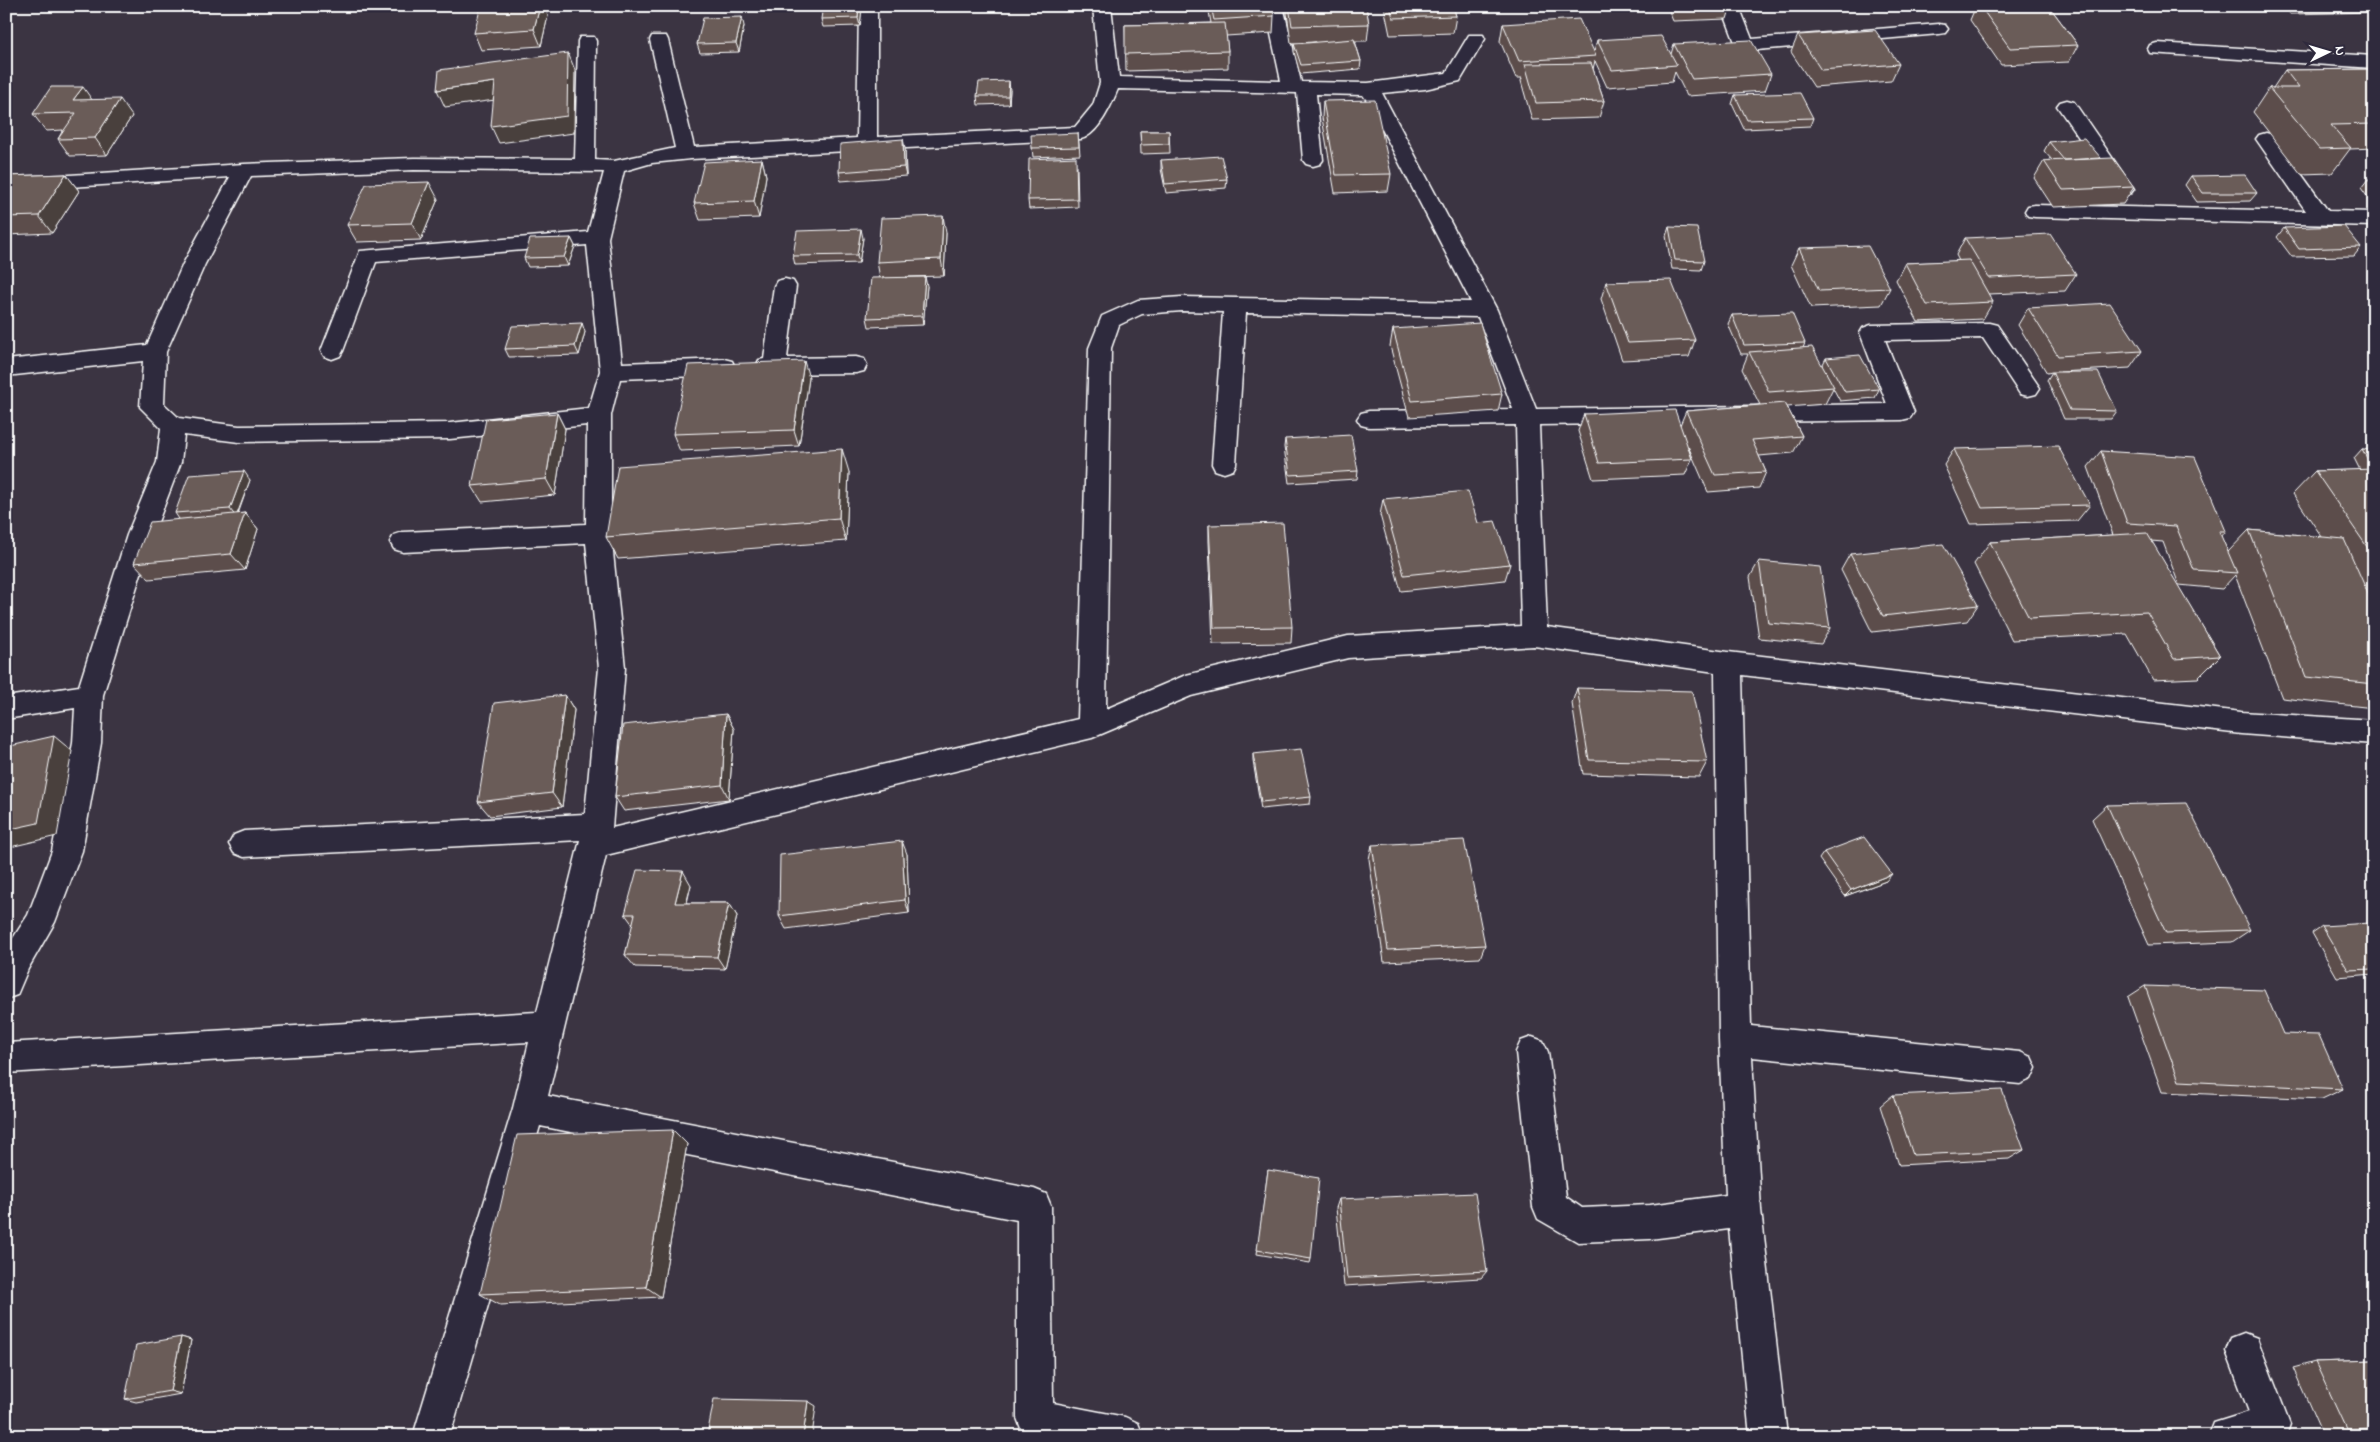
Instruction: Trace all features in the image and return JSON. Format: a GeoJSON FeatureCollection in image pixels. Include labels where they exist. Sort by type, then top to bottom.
{"type":"FeatureCollection","features":[{"type":"Feature","properties":{"kind":"street"},"geometry":{"type":"LineString","coordinates":[[867,142],[868,6]]}},
{"type":"Feature","properties":{"kind":"street"},"geometry":{"type":"LineString","coordinates":[[6,185],[244,170],[414,164],[585,165],[615,168],[637,159],[686,154],[867,142],[1081,133],[1102,106],[1110,83],[1102,6]]}},
{"type":"Feature","properties":{"kind":"street"},"geometry":{"type":"LineString","coordinates":[[1274,6],[1299,87],[1313,160]]}},
{"type":"Feature","properties":{"kind":"street"},"geometry":{"type":"LineString","coordinates":[[1730,6],[1745,45],[1939,29]]}},
{"type":"Feature","properties":{"kind":"street"},"geometry":{"type":"LineString","coordinates":[[1110,83],[1368,88],[1425,83],[1453,77],[1476,39]]}},
{"type":"Feature","properties":{"kind":"street"},"geometry":{"type":"LineString","coordinates":[[659,40],[686,154]]}},
{"type":"Feature","properties":{"kind":"street"},"geometry":{"type":"LineString","coordinates":[[585,165],[587,41]]}},
{"type":"Feature","properties":{"kind":"street"},"geometry":{"type":"LineString","coordinates":[[2157,49],[2374,62]]}},
{"type":"Feature","properties":{"kind":"street"},"geometry":{"type":"LineString","coordinates":[[1368,88],[1378,100],[1392,125],[1486,310],[1527,416],[1534,636]]}},
{"type":"Feature","properties":{"kind":"street"},"geometry":{"type":"LineString","coordinates":[[2067,106],[2140,213]]}},
{"type":"Feature","properties":{"kind":"street"},"geometry":{"type":"LineString","coordinates":[[2266,140],[2321,216]]}},
{"type":"Feature","properties":{"kind":"street"},"geometry":{"type":"LineString","coordinates":[[431,1436],[528,1108],[595,836],[612,668],[598,533],[599,415],[611,372],[597,238],[615,168]]}},
{"type":"Feature","properties":{"kind":"street"},"geometry":{"type":"LineString","coordinates":[[244,170],[194,264],[155,352],[152,407],[173,425],[238,434],[366,433],[450,431],[599,415]]}},
{"type":"Feature","properties":{"kind":"street"},"geometry":{"type":"LineString","coordinates":[[2035,211],[2321,216],[2374,219]]}},
{"type":"Feature","properties":{"kind":"street"},"geometry":{"type":"LineString","coordinates":[[332,351],[368,256],[597,238]]}},
{"type":"Feature","properties":{"kind":"street"},"geometry":{"type":"LineString","coordinates":[[775,365],[785,286]]}},
{"type":"Feature","properties":{"kind":"street"},"geometry":{"type":"LineString","coordinates":[[1092,727],[1100,348],[1110,321],[1138,307],[1182,304],[1486,310]]}},
{"type":"Feature","properties":{"kind":"street"},"geometry":{"type":"LineString","coordinates":[[1224,464],[1235,305]]}},
{"type":"Feature","properties":{"kind":"street"},"geometry":{"type":"LineString","coordinates":[[1369,419],[1902,412],[1871,333],[1990,330],[2028,388]]}},
{"type":"Feature","properties":{"kind":"street"},"geometry":{"type":"LineString","coordinates":[[6,368],[155,352]]}},
{"type":"Feature","properties":{"kind":"street"},"geometry":{"type":"LineString","coordinates":[[611,372],[775,365],[856,365]]}},
{"type":"Feature","properties":{"kind":"street"},"geometry":{"type":"LineString","coordinates":[[6,985],[16,961],[40,922],[67,851],[87,743],[89,695],[140,535],[169,462],[173,425]]}},
{"type":"Feature","properties":{"kind":"street"},"geometry":{"type":"LineString","coordinates":[[403,542],[598,533]]}},
{"type":"Feature","properties":{"kind":"street"},"geometry":{"type":"LineString","coordinates":[[244,844],[595,836],[1092,727],[1186,686],[1348,646],[1534,636],[1728,663],[2241,723],[2374,732]]}},
{"type":"Feature","properties":{"kind":"street"},"geometry":{"type":"LineString","coordinates":[[1728,663],[1735,1040],[1744,1210],[1769,1436]]}},
{"type":"Feature","properties":{"kind":"street"},"geometry":{"type":"LineString","coordinates":[[6,708],[89,695]]}},
{"type":"Feature","properties":{"kind":"street"},"geometry":{"type":"LineString","coordinates":[[6,1058],[548,1026]]}},
{"type":"Feature","properties":{"kind":"street"},"geometry":{"type":"LineString","coordinates":[[1735,1040],[2020,1068]]}},
{"type":"Feature","properties":{"kind":"street"},"geometry":{"type":"LineString","coordinates":[[1532,1052],[1550,1207],[1578,1225],[1650,1222],[1744,1210]]}},
{"type":"Feature","properties":{"kind":"street"},"geometry":{"type":"LineString","coordinates":[[528,1108],[1034,1206],[1035,1418],[1125,1436]]}},
{"type":"Feature","properties":{"kind":"street"},"geometry":{"type":"LineString","coordinates":[[2227,1436],[2272,1424],[2244,1351]]}},
{"type":"Feature","properties":{"kind":"building"},"geometry":{"type":"Polygon","coordinates":[[[481,6],[540,6],[534,29],[474,33],[481,6]]]}},
{"type":"Feature","properties":{"kind":"building"},"geometry":{"type":"Polygon","coordinates":[[[823,6],[859,6],[858,18],[821,19],[823,6]]]}},
{"type":"Feature","properties":{"kind":"building"},"geometry":{"type":"Polygon","coordinates":[[[1211,6],[1272,6],[1274,16],[1214,20],[1211,6]]]}},
{"type":"Feature","properties":{"kind":"building"},"geometry":{"type":"Polygon","coordinates":[[[1289,6],[1366,6],[1369,24],[1292,26],[1289,6]]]}},
{"type":"Feature","properties":{"kind":"building"},"geometry":{"type":"Polygon","coordinates":[[[1390,6],[1453,6],[1456,16],[1393,18],[1390,6]]]}},
{"type":"Feature","properties":{"kind":"building"},"geometry":{"type":"Polygon","coordinates":[[[1980,6],[2049,6],[2078,45],[2010,48],[1980,6]]]}},
{"type":"Feature","properties":{"kind":"building"},"geometry":{"type":"Polygon","coordinates":[[[742,17],[736,43],[697,44],[703,18],[742,17]]]}},
{"type":"Feature","properties":{"kind":"building"},"geometry":{"type":"Polygon","coordinates":[[[1579,19],[1596,56],[1519,61],[1503,24],[1579,19]]]}},
{"type":"Feature","properties":{"kind":"building"},"geometry":{"type":"Polygon","coordinates":[[[1225,23],[1228,51],[1125,54],[1125,25],[1225,23]]]}},
{"type":"Feature","properties":{"kind":"building"},"geometry":{"type":"Polygon","coordinates":[[[1875,30],[1899,64],[1821,70],[1798,35],[1875,30]]]}},
{"type":"Feature","properties":{"kind":"building"},"geometry":{"type":"Polygon","coordinates":[[[1661,36],[1677,65],[1612,70],[1597,40],[1661,36]]]}},
{"type":"Feature","properties":{"kind":"building"},"geometry":{"type":"Polygon","coordinates":[[[1354,39],[1361,61],[1301,65],[1294,44],[1354,39]]]}},
{"type":"Feature","properties":{"kind":"building"},"geometry":{"type":"Polygon","coordinates":[[[1751,40],[1771,74],[1692,79],[1674,44],[1751,40]]]}},
{"type":"Feature","properties":{"kind":"building"},"geometry":{"type":"Polygon","coordinates":[[[568,53],[567,116],[491,126],[495,82],[437,90],[439,70],[568,53]]]}},
{"type":"Feature","properties":{"kind":"building"},"geometry":{"type":"Polygon","coordinates":[[[1591,63],[1604,101],[1536,103],[1525,64],[1591,63]]]}},
{"type":"Feature","properties":{"kind":"building"},"geometry":{"type":"Polygon","coordinates":[[[2374,69],[2374,124],[2331,125],[2351,148],[2319,149],[2269,88],[2299,88],[2285,70],[2374,69]]]}},
{"type":"Feature","properties":{"kind":"building"},"geometry":{"type":"Polygon","coordinates":[[[1009,81],[1008,96],[977,96],[979,82],[1009,81]]]}},
{"type":"Feature","properties":{"kind":"building"},"geometry":{"type":"Polygon","coordinates":[[[51,87],[83,87],[73,100],[120,99],[95,138],[58,139],[76,113],[33,114],[51,87]]]}},
{"type":"Feature","properties":{"kind":"building"},"geometry":{"type":"Polygon","coordinates":[[[1800,93],[1813,118],[1747,120],[1735,95],[1800,93]]]}},
{"type":"Feature","properties":{"kind":"building"},"geometry":{"type":"Polygon","coordinates":[[[1375,100],[1391,174],[1336,175],[1323,101],[1375,100]]]}},
{"type":"Feature","properties":{"kind":"building"},"geometry":{"type":"Polygon","coordinates":[[[1140,131],[1169,131],[1169,144],[1141,145],[1140,131]]]}},
{"type":"Feature","properties":{"kind":"building"},"geometry":{"type":"Polygon","coordinates":[[[1078,133],[1079,147],[1032,148],[1031,135],[1078,133]]]}},
{"type":"Feature","properties":{"kind":"building"},"geometry":{"type":"Polygon","coordinates":[[[2084,138],[2101,158],[2064,160],[2049,142],[2084,138]]]}},
{"type":"Feature","properties":{"kind":"building"},"geometry":{"type":"Polygon","coordinates":[[[903,139],[904,167],[839,172],[840,144],[903,139]]]}},
{"type":"Feature","properties":{"kind":"building"},"geometry":{"type":"Polygon","coordinates":[[[1221,156],[1227,179],[1165,184],[1161,160],[1221,156]]]}},
{"type":"Feature","properties":{"kind":"building"},"geometry":{"type":"Polygon","coordinates":[[[1076,157],[1077,199],[1028,200],[1029,159],[1076,157]]]}},
{"type":"Feature","properties":{"kind":"building"},"geometry":{"type":"Polygon","coordinates":[[[2113,158],[2134,187],[2063,190],[2044,161],[2113,158]]]}},
{"type":"Feature","properties":{"kind":"building"},"geometry":{"type":"Polygon","coordinates":[[[762,159],[754,201],[694,203],[704,162],[762,159]]]}},
{"type":"Feature","properties":{"kind":"building"},"geometry":{"type":"Polygon","coordinates":[[[66,174],[39,216],[6,217],[6,176],[66,174]]]}},
{"type":"Feature","properties":{"kind":"building"},"geometry":{"type":"Polygon","coordinates":[[[2245,175],[2257,193],[2203,193],[2191,176],[2245,175]]]}},
{"type":"Feature","properties":{"kind":"building"},"geometry":{"type":"Polygon","coordinates":[[[2368,179],[2374,179],[2374,187],[2368,179]]]}},
{"type":"Feature","properties":{"kind":"building"},"geometry":{"type":"Polygon","coordinates":[[[429,182],[412,223],[347,225],[366,184],[429,182]]]}},
{"type":"Feature","properties":{"kind":"building"},"geometry":{"type":"Polygon","coordinates":[[[943,216],[941,259],[877,262],[881,218],[943,216]]]}},
{"type":"Feature","properties":{"kind":"building"},"geometry":{"type":"Polygon","coordinates":[[[2344,226],[2361,247],[2299,249],[2284,228],[2344,226]]]}},
{"type":"Feature","properties":{"kind":"building"},"geometry":{"type":"Polygon","coordinates":[[[1669,227],[1697,228],[1704,261],[1675,260],[1669,227]]]}},
{"type":"Feature","properties":{"kind":"building"},"geometry":{"type":"Polygon","coordinates":[[[861,229],[857,255],[793,256],[797,231],[861,229]]]}},
{"type":"Feature","properties":{"kind":"building"},"geometry":{"type":"Polygon","coordinates":[[[2050,234],[2076,274],[1989,278],[1965,238],[2050,234]]]}},
{"type":"Feature","properties":{"kind":"building"},"geometry":{"type":"Polygon","coordinates":[[[571,238],[564,257],[524,258],[530,239],[571,238]]]}},
{"type":"Feature","properties":{"kind":"building"},"geometry":{"type":"Polygon","coordinates":[[[1868,246],[1890,288],[1819,291],[1799,248],[1868,246]]]}},
{"type":"Feature","properties":{"kind":"building"},"geometry":{"type":"Polygon","coordinates":[[[1969,260],[1993,302],[1927,305],[1905,263],[1969,260]]]}},
{"type":"Feature","properties":{"kind":"building"},"geometry":{"type":"Polygon","coordinates":[[[925,277],[922,316],[867,318],[871,278],[925,277]]]}},
{"type":"Feature","properties":{"kind":"building"},"geometry":{"type":"Polygon","coordinates":[[[1671,280],[1695,340],[1628,343],[1606,282],[1671,280]]]}},
{"type":"Feature","properties":{"kind":"building"},"geometry":{"type":"Polygon","coordinates":[[[2110,303],[2142,351],[2058,356],[2028,308],[2110,303]]]}},
{"type":"Feature","properties":{"kind":"building"},"geometry":{"type":"Polygon","coordinates":[[[1792,313],[1805,343],[1744,345],[1732,315],[1792,313]]]}},
{"type":"Feature","properties":{"kind":"building"},"geometry":{"type":"Polygon","coordinates":[[[582,323],[575,346],[505,349],[512,326],[582,323]]]}},
{"type":"Feature","properties":{"kind":"building"},"geometry":{"type":"Polygon","coordinates":[[[1480,323],[1502,394],[1412,401],[1393,329],[1480,323]]]}},
{"type":"Feature","properties":{"kind":"building"},"geometry":{"type":"Polygon","coordinates":[[[1812,347],[1834,387],[1769,392],[1749,352],[1812,347]]]}},
{"type":"Feature","properties":{"kind":"building"},"geometry":{"type":"Polygon","coordinates":[[[1860,355],[1879,389],[1845,392],[1826,358],[1860,355]]]}},
{"type":"Feature","properties":{"kind":"building"},"geometry":{"type":"Polygon","coordinates":[[[804,361],[794,430],[673,434],[688,365],[804,361]]]}},
{"type":"Feature","properties":{"kind":"building"},"geometry":{"type":"Polygon","coordinates":[[[2052,372],[2098,372],[2117,411],[2070,410],[2052,372]]]}},
{"type":"Feature","properties":{"kind":"building"},"geometry":{"type":"Polygon","coordinates":[[[1785,403],[1802,436],[1752,440],[1766,472],[1715,475],[1686,411],[1785,403]]]}},
{"type":"Feature","properties":{"kind":"building"},"geometry":{"type":"Polygon","coordinates":[[[1675,410],[1692,459],[1599,463],[1584,414],[1675,410]]]}},
{"type":"Feature","properties":{"kind":"building"},"geometry":{"type":"Polygon","coordinates":[[[557,413],[546,479],[472,486],[486,419],[557,413]]]}},
{"type":"Feature","properties":{"kind":"building"},"geometry":{"type":"Polygon","coordinates":[[[1351,435],[1358,471],[1290,475],[1285,439],[1351,435]]]}},
{"type":"Feature","properties":{"kind":"building"},"geometry":{"type":"Polygon","coordinates":[[[2058,446],[2090,505],[1982,508],[1954,449],[2058,446]]]}},
{"type":"Feature","properties":{"kind":"building"},"geometry":{"type":"Polygon","coordinates":[[[842,449],[839,518],[606,537],[618,466],[842,449]]]}},
{"type":"Feature","properties":{"kind":"building"},"geometry":{"type":"Polygon","coordinates":[[[2362,449],[2374,450],[2374,469],[2373,469],[2362,449]]]}},
{"type":"Feature","properties":{"kind":"building"},"geometry":{"type":"Polygon","coordinates":[[[2101,451],[2195,457],[2226,531],[2219,531],[2237,573],[2194,570],[2176,526],[2127,523],[2101,451]]]}},
{"type":"Feature","properties":{"kind":"building"},"geometry":{"type":"Polygon","coordinates":[[[2374,469],[2374,557],[2315,471],[2374,469]]]}},
{"type":"Feature","properties":{"kind":"building"},"geometry":{"type":"Polygon","coordinates":[[[244,471],[230,509],[175,513],[189,475],[244,471]]]}},
{"type":"Feature","properties":{"kind":"building"},"geometry":{"type":"Polygon","coordinates":[[[1468,491],[1478,523],[1495,521],[1510,564],[1404,575],[1383,499],[1468,491]]]}},
{"type":"Feature","properties":{"kind":"building"},"geometry":{"type":"Polygon","coordinates":[[[245,513],[231,554],[134,563],[150,522],[245,513]]]}},
{"type":"Feature","properties":{"kind":"building"},"geometry":{"type":"Polygon","coordinates":[[[1283,523],[1292,627],[1214,628],[1209,525],[1283,523]]]}},
{"type":"Feature","properties":{"kind":"building"},"geometry":{"type":"Polygon","coordinates":[[[2249,530],[2344,539],[2374,607],[2374,684],[2306,677],[2249,530]]]}},
{"type":"Feature","properties":{"kind":"building"},"geometry":{"type":"Polygon","coordinates":[[[2147,533],[2220,656],[2174,659],[2147,612],[2029,618],[1990,542],[2147,533]]]}},
{"type":"Feature","properties":{"kind":"building"},"geometry":{"type":"Polygon","coordinates":[[[1943,544],[1978,605],[1883,616],[1850,554],[1943,544]]]}},
{"type":"Feature","properties":{"kind":"building"},"geometry":{"type":"Polygon","coordinates":[[[1759,561],[1820,567],[1830,628],[1768,623],[1759,561]]]}},
{"type":"Feature","properties":{"kind":"building"},"geometry":{"type":"Polygon","coordinates":[[[1577,688],[1692,691],[1707,762],[1589,760],[1577,688]]]}},
{"type":"Feature","properties":{"kind":"building"},"geometry":{"type":"Polygon","coordinates":[[[565,695],[552,793],[478,802],[494,703],[565,695]]]}},
{"type":"Feature","properties":{"kind":"building"},"geometry":{"type":"Polygon","coordinates":[[[726,714],[722,785],[615,797],[623,725],[726,714]]]}},
{"type":"Feature","properties":{"kind":"building"},"geometry":{"type":"Polygon","coordinates":[[[54,736],[38,823],[6,830],[6,747],[54,736]]]}},
{"type":"Feature","properties":{"kind":"building"},"geometry":{"type":"Polygon","coordinates":[[[1301,749],[1311,797],[1261,802],[1253,754],[1301,749]]]}},
{"type":"Feature","properties":{"kind":"building"},"geometry":{"type":"Polygon","coordinates":[[[2186,803],[2250,930],[2166,933],[2107,805],[2186,803]]]}},
{"type":"Feature","properties":{"kind":"building"},"geometry":{"type":"Polygon","coordinates":[[[1864,837],[1892,874],[1851,890],[1824,852],[1864,837]]]}},
{"type":"Feature","properties":{"kind":"building"},"geometry":{"type":"Polygon","coordinates":[[[1464,840],[1485,945],[1388,950],[1372,845],[1464,840]]]}},
{"type":"Feature","properties":{"kind":"building"},"geometry":{"type":"Polygon","coordinates":[[[902,841],[905,900],[779,916],[780,855],[902,841]]]}},
{"type":"Feature","properties":{"kind":"building"},"geometry":{"type":"Polygon","coordinates":[[[637,870],[683,871],[675,903],[729,903],[717,957],[625,955],[635,914],[625,914],[637,870]]]}},
{"type":"Feature","properties":{"kind":"building"},"geometry":{"type":"Polygon","coordinates":[[[2370,923],[2374,930],[2374,969],[2348,970],[2322,926],[2370,923]]]}},
{"type":"Feature","properties":{"kind":"building"},"geometry":{"type":"Polygon","coordinates":[[[2145,986],[2264,990],[2283,1034],[2319,1035],[2343,1089],[2179,1081],[2145,986]]]}},
{"type":"Feature","properties":{"kind":"building"},"geometry":{"type":"Polygon","coordinates":[[[2002,1090],[2024,1150],[1913,1155],[1893,1095],[2002,1090]]]}},
{"type":"Feature","properties":{"kind":"building"},"geometry":{"type":"Polygon","coordinates":[[[673,1130],[646,1287],[480,1294],[517,1135],[673,1130]]]}},
{"type":"Feature","properties":{"kind":"building"},"geometry":{"type":"Polygon","coordinates":[[[1268,1170],[1319,1178],[1311,1259],[1257,1250],[1268,1170]]]}},
{"type":"Feature","properties":{"kind":"building"},"geometry":{"type":"Polygon","coordinates":[[[1475,1193],[1487,1271],[1347,1278],[1339,1199],[1475,1193]]]}},
{"type":"Feature","properties":{"kind":"building"},"geometry":{"type":"Polygon","coordinates":[[[181,1337],[170,1391],[125,1399],[136,1345],[181,1337]]]}},
{"type":"Feature","properties":{"kind":"building"},"geometry":{"type":"Polygon","coordinates":[[[2374,1360],[2374,1428],[2346,1429],[2315,1362],[2374,1360]]]}},
{"type":"Feature","properties":{"kind":"building"},"geometry":{"type":"Polygon","coordinates":[[[714,1399],[808,1401],[803,1436],[707,1436],[714,1399]]]}}]}
